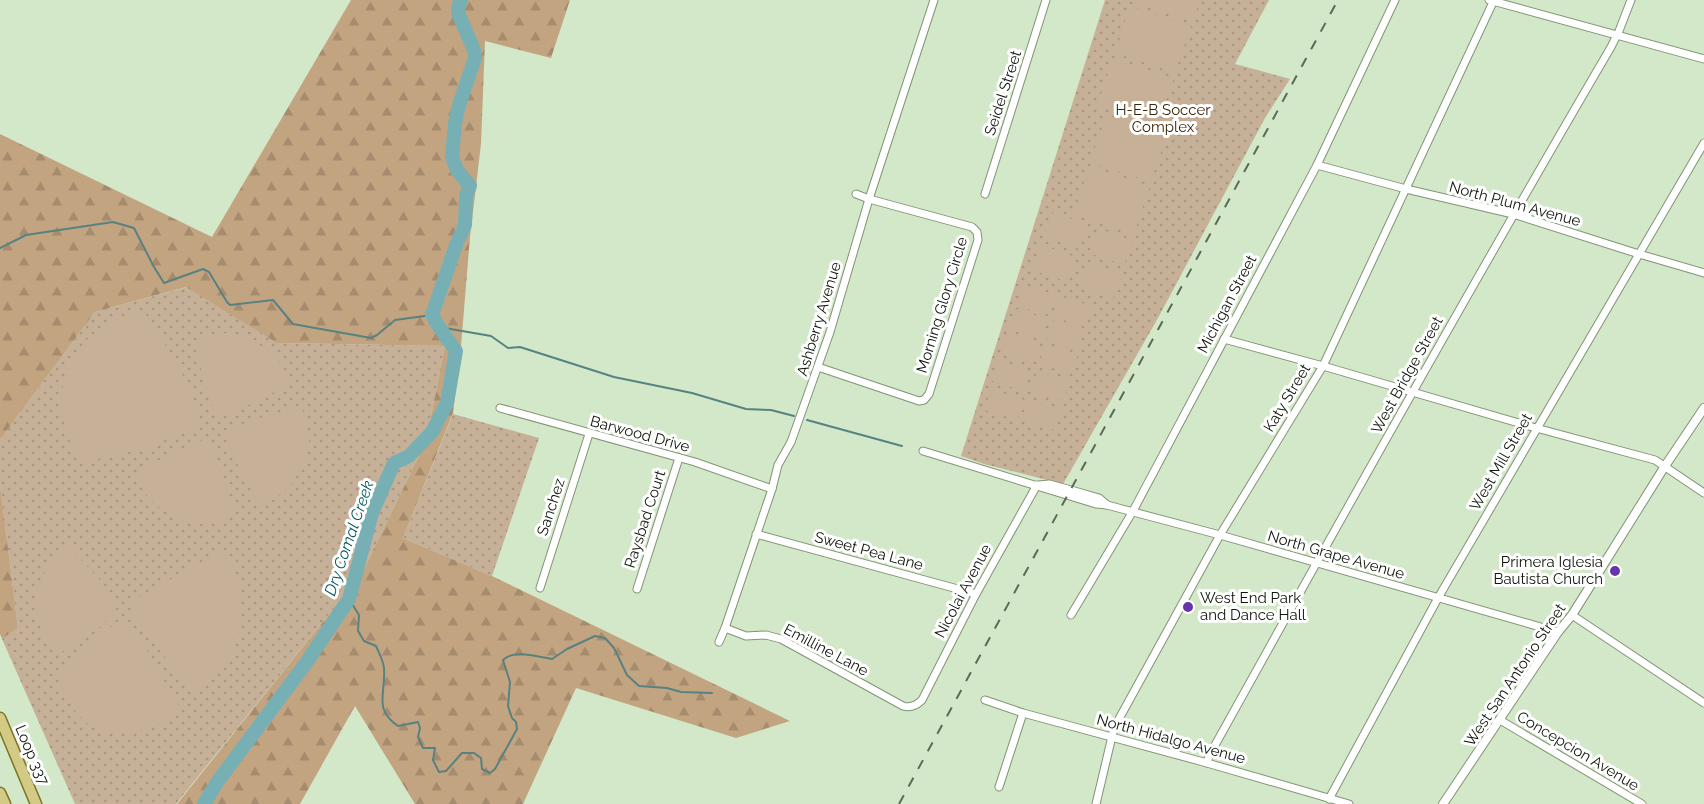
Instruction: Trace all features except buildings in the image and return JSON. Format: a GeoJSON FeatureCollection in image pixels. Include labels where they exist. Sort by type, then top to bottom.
{"type":"FeatureCollection","features":[{"type":"Feature","properties":{"kind":"main road","name":"Loop 337"},"geometry":{"type":"LineString","coordinates":[[0,718],[36,804]]}},
{"type":"Feature","properties":{"kind":"main road"},"geometry":{"type":"LineString","coordinates":[[0,793],[5,804]]}},
{"type":"Feature","properties":{"kind":"street","name":"Ashberry Avenue"},"geometry":{"type":"LineString","coordinates":[[719,642],[772,489],[778,465],[791,442],[830,332],[869,199],[934,0]]}},
{"type":"Feature","properties":{"kind":"street","name":"Seidel Street"},"geometry":{"type":"LineString","coordinates":[[985,194],[1046,0]]}},
{"type":"Feature","properties":{"kind":"street","name":"Michigan Street"},"geometry":{"type":"LineString","coordinates":[[1071,615],[1133,511],[1317,165],[1395,0]]}},
{"type":"Feature","properties":{"kind":"street"},"geometry":{"type":"LineString","coordinates":[[1492,0],[1704,59]]}},
{"type":"Feature","properties":{"kind":"street","name":"Katy Street"},"geometry":{"type":"LineString","coordinates":[[1096,804],[1111,737],[1119,718],[1220,535],[1323,366],[1492,0]]}},
{"type":"Feature","properties":{"kind":"street","name":"West Bridge Street"},"geometry":{"type":"LineString","coordinates":[[1207,763],[1316,563],[1617,34],[1631,0]]}},
{"type":"Feature","properties":{"kind":"street","name":"West Mill Street"},"geometry":{"type":"LineString","coordinates":[[1329,799],[1438,598],[1704,143]]}},
{"type":"Feature","properties":{"kind":"street","name":"North Plum Avenue"},"geometry":{"type":"LineString","coordinates":[[1317,165],[1513,214],[1704,273]]}},
{"type":"Feature","properties":{"kind":"street","name":"Morning Glory Circle"},"geometry":{"type":"LineString","coordinates":[[818,367],[919,401],[926,398],[978,240],[977,232],[972,227],[856,194]]}},
{"type":"Feature","properties":{"kind":"street"},"geometry":{"type":"LineString","coordinates":[[1224,339],[1655,460],[1704,493]]}},
{"type":"Feature","properties":{"kind":"street","name":"Barwood Drive"},"geometry":{"type":"LineString","coordinates":[[500,408],[679,458],[772,489]]}},
{"type":"Feature","properties":{"kind":"street","name":"West San Antonio Street"},"geometry":{"type":"LineString","coordinates":[[1443,804],[1558,632],[1572,615],[1704,408]]}},
{"type":"Feature","properties":{"kind":"street","name":"Sanchez"},"geometry":{"type":"LineString","coordinates":[[540,588],[589,434]]}},
{"type":"Feature","properties":{"kind":"street","name":"North Grape Avenue"},"geometry":{"type":"LineString","coordinates":[[923,451],[1037,485],[1046,490],[1220,535],[1558,632]]}},
{"type":"Feature","properties":{"kind":"street","name":"Raysbad Court"},"geometry":{"type":"LineString","coordinates":[[637,589],[679,458]]}},
{"type":"Feature","properties":{"kind":"street","name":"Nicolai Avenue"},"geometry":{"type":"LineString","coordinates":[[911,706],[922,700],[976,594],[1037,485]]}},
{"type":"Feature","properties":{"kind":"street","name":"Sweet Pea Lane"},"geometry":{"type":"LineString","coordinates":[[756,534],[976,594]]}},
{"type":"Feature","properties":{"kind":"street"},"geometry":{"type":"LineString","coordinates":[[1572,615],[1704,703]]}},
{"type":"Feature","properties":{"kind":"street","name":"Emilline Lane"},"geometry":{"type":"LineString","coordinates":[[725,628],[746,636],[766,635],[781,639],[903,706],[911,706]]}},
{"type":"Feature","properties":{"kind":"street","name":"North Hidalgo Avenue"},"geometry":{"type":"LineString","coordinates":[[985,699],[1023,713],[1349,804]]}},
{"type":"Feature","properties":{"kind":"street"},"geometry":{"type":"LineString","coordinates":[[999,787],[1023,713]]}},
{"type":"Feature","properties":{"kind":"street","name":"Concepcion Avenue"},"geometry":{"type":"LineString","coordinates":[[1500,720],[1642,804]]}},
{"type":"Feature","properties":{"kind":"green space"},"geometry":{"type":"Polygon","coordinates":[[[351,0],[570,0],[551,58],[485,41],[481,144],[453,413],[403,538],[492,576],[790,721],[736,738],[576,688],[523,804],[415,804],[355,706],[300,804],[177,804],[362,573],[426,441],[445,346],[277,343],[186,287],[95,312],[0,440],[0,134],[212,237],[351,0]]]}},
{"type":"Feature","properties":{"kind":"green space","name":"H-E-B Soccer Complex"},"geometry":{"type":"Polygon","coordinates":[[[1105,0],[1269,0],[1235,64],[1290,79],[1265,118],[1158,318],[1063,484],[961,456],[1105,0]]]}},
{"type":"Feature","properties":{"kind":"green space"},"geometry":{"type":"Polygon","coordinates":[[[1133,0],[1200,0],[1193,21],[1133,2],[1133,0]]]}},
{"type":"Feature","properties":{"kind":"green space"},"geometry":{"type":"Polygon","coordinates":[[[1130,6],[1191,26],[1175,73],[1115,53],[1130,6]]]}},
{"type":"Feature","properties":{"kind":"green space"},"geometry":{"type":"Polygon","coordinates":[[[1113,58],[1174,78],[1158,125],[1097,106],[1113,58]]]}},
{"type":"Feature","properties":{"kind":"green space"},"geometry":{"type":"Polygon","coordinates":[[[1106,115],[1167,135],[1151,182],[1090,162],[1106,115]]]}},
{"type":"Feature","properties":{"kind":"green space"},"geometry":{"type":"Polygon","coordinates":[[[1089,166],[1150,186],[1134,234],[1074,214],[1089,166]]]}},
{"type":"Feature","properties":{"kind":"green space"},"geometry":{"type":"Polygon","coordinates":[[[1053,212],[1088,225],[1079,249],[1044,237],[1053,212]]]}},
{"type":"Feature","properties":{"kind":"green space"},"geometry":{"type":"Polygon","coordinates":[[[1098,228],[1133,241],[1124,265],[1089,253],[1098,228]]]}},
{"type":"Feature","properties":{"kind":"green space"},"geometry":{"type":"Polygon","coordinates":[[[1041,245],[1076,257],[1068,282],[1032,270],[1041,245]]]}},
{"type":"Feature","properties":{"kind":"green space"},"geometry":{"type":"Polygon","coordinates":[[[1087,262],[1122,274],[1113,299],[1078,287],[1087,262]]]}},
{"type":"Feature","properties":{"kind":"green space"},"geometry":{"type":"Polygon","coordinates":[[[1023,285],[1056,295],[1049,315],[1017,306],[1023,285]]]}},
{"type":"Feature","properties":{"kind":"green space"},"geometry":{"type":"Polygon","coordinates":[[[187,287],[278,343],[445,346],[426,441],[362,573],[176,804],[75,804],[2,639],[18,628],[0,484],[0,440],[95,312],[187,287]]]}},
{"type":"Feature","properties":{"kind":"green space"},"geometry":{"type":"Polygon","coordinates":[[[1060,296],[1092,306],[1086,327],[1053,317],[1060,296]]]}},
{"type":"Feature","properties":{"kind":"green space"},"geometry":{"type":"Polygon","coordinates":[[[1016,309],[1048,319],[1042,339],[1009,329],[1016,309]]]}},
{"type":"Feature","properties":{"kind":"green space"},"geometry":{"type":"Polygon","coordinates":[[[144,311],[179,366],[200,416],[196,427],[147,448],[84,462],[67,434],[63,419],[63,389],[66,375],[79,348],[89,337],[111,322],[144,311]]]}},
{"type":"Feature","properties":{"kind":"green space"},"geometry":{"type":"Polygon","coordinates":[[[1052,320],[1085,330],[1078,351],[1046,341],[1052,320]]]}},
{"type":"Feature","properties":{"kind":"green space"},"geometry":{"type":"Polygon","coordinates":[[[228,333],[249,340],[267,350],[281,364],[290,384],[225,415],[214,410],[193,341],[211,334],[228,333]]]}},
{"type":"Feature","properties":{"kind":"green space"},"geometry":{"type":"Polygon","coordinates":[[[1007,333],[1040,343],[1033,363],[1001,353],[1007,333]]]}},
{"type":"Feature","properties":{"kind":"green space"},"geometry":{"type":"Polygon","coordinates":[[[1045,344],[1078,354],[1071,374],[1039,364],[1045,344]]]}},
{"type":"Feature","properties":{"kind":"green space"},"geometry":{"type":"Polygon","coordinates":[[[998,361],[1031,371],[1024,391],[992,381],[998,361]]]}},
{"type":"Feature","properties":{"kind":"green space"},"geometry":{"type":"Polygon","coordinates":[[[1037,371],[1070,381],[1063,401],[1031,391],[1037,371]]]}},
{"type":"Feature","properties":{"kind":"green space"},"geometry":{"type":"Polygon","coordinates":[[[991,389],[1023,399],[1017,420],[984,410],[991,389]]]}},
{"type":"Feature","properties":{"kind":"green space"},"geometry":{"type":"Polygon","coordinates":[[[1028,400],[1061,410],[1055,430],[1022,420],[1028,400]]]}},
{"type":"Feature","properties":{"kind":"green space"},"geometry":{"type":"Polygon","coordinates":[[[302,407],[309,439],[303,464],[286,490],[260,507],[226,439],[230,429],[255,419],[302,407]]]}},
{"type":"Feature","properties":{"kind":"green space"},"geometry":{"type":"Polygon","coordinates":[[[453,414],[539,438],[492,576],[403,538],[453,414]]]}},
{"type":"Feature","properties":{"kind":"green space"},"geometry":{"type":"Polygon","coordinates":[[[202,440],[211,444],[236,515],[218,522],[197,524],[176,518],[157,506],[143,490],[136,472],[202,440]]]}},
{"type":"Feature","properties":{"kind":"green space"},"geometry":{"type":"Polygon","coordinates":[[[0,484],[18,628],[2,639],[0,634],[0,484]]]}},
{"type":"Feature","properties":{"kind":"green space"},"geometry":{"type":"Polygon","coordinates":[[[68,546],[117,600],[115,613],[96,630],[57,655],[47,642],[40,627],[37,598],[46,570],[68,546]]]}},
{"type":"Feature","properties":{"kind":"green space"},"geometry":{"type":"Polygon","coordinates":[[[222,550],[235,572],[239,588],[241,615],[239,628],[236,642],[224,666],[213,679],[193,694],[131,613],[131,602],[222,550]]]}},
{"type":"Feature","properties":{"kind":"green space"},"geometry":{"type":"Polygon","coordinates":[[[118,621],[131,622],[182,712],[147,729],[120,733],[95,728],[84,721],[71,704],[55,673],[118,621]]]}},
{"type":"Feature","properties":{"kind":"waterway","name":"Dry Comal Creek"},"geometry":{"type":"LineString","coordinates":[[204,804],[218,781],[306,663],[349,599],[372,513],[394,463],[409,456],[432,432],[447,403],[456,351],[432,315],[465,225],[466,196],[470,186],[457,170],[452,157],[459,105],[475,58],[474,50],[458,13],[461,0]]}},
{"type":"Feature","properties":{"kind":"waterway"},"geometry":{"type":"LineString","coordinates":[[0,248],[26,235],[113,222],[134,228],[164,283],[203,269],[209,272],[230,305],[273,300],[293,324],[371,338],[395,320],[432,315]]}},
{"type":"Feature","properties":{"kind":"waterway"},"geometry":{"type":"LineString","coordinates":[[439,327],[491,336],[508,348],[520,347],[614,377],[692,393],[746,409],[771,410],[794,416]]}},
{"type":"Feature","properties":{"kind":"waterway"},"geometry":{"type":"LineString","coordinates":[[807,420],[902,446]]}},
{"type":"Feature","properties":{"kind":"waterway"},"geometry":{"type":"LineString","coordinates":[[349,599],[359,615],[358,631],[364,641],[376,646],[384,666],[382,700],[386,713],[390,720],[398,726],[418,722],[420,728],[418,737],[423,748],[435,748],[433,760],[439,772],[446,771],[462,753],[474,753],[481,758],[482,769],[490,773],[495,769],[517,729],[508,706],[510,682],[503,660],[513,655],[552,659],[595,636],[605,638],[614,648],[627,675],[639,686],[667,688],[681,692],[712,693]]}},
{"type":"Feature","properties":{"kind":"railway"},"geometry":{"type":"LineString","coordinates":[[899,804],[1338,0]]}},
{"type":"Feature","properties":{"kind":"place","name":"Primera Iglesia Bautista Church"},"geometry":{"type":"Point","coordinates":[1615,571]}},
{"type":"Feature","properties":{"kind":"place","name":"West End Park and Dance Hall"},"geometry":{"type":"Point","coordinates":[1188,607]}}]}
